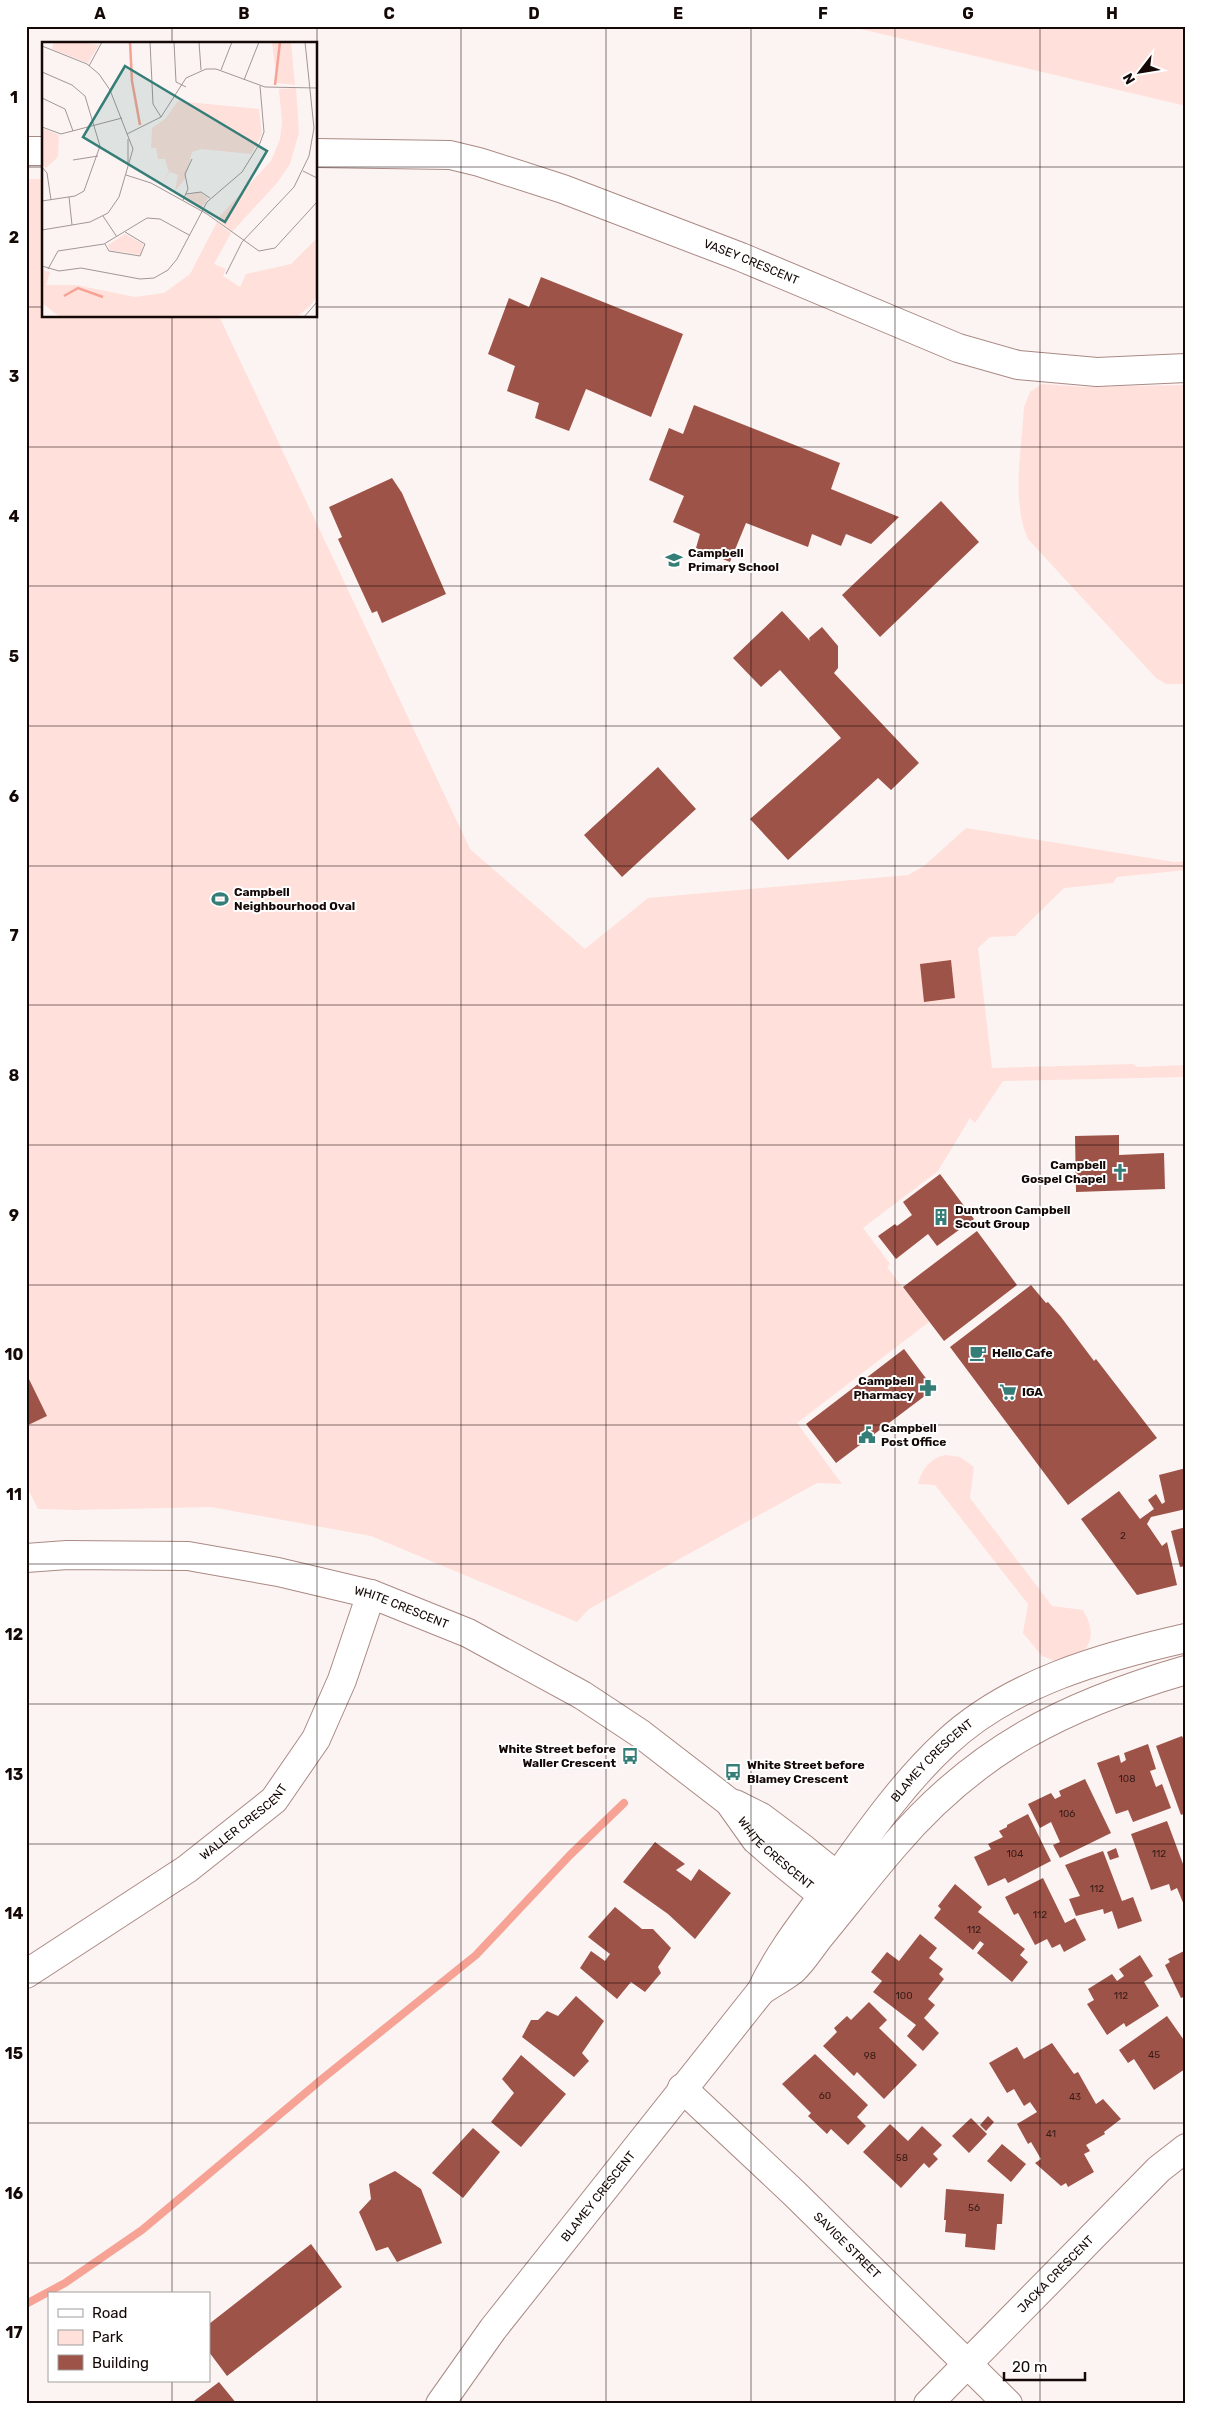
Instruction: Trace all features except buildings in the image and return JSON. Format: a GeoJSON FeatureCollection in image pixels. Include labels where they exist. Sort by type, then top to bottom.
{"type":"FeatureCollection","features":[{"type":"Feature","properties":{"kind":"street"},"geometry":{"type":"LineString","coordinates":[[26,151],[42,151]]}},
{"type":"Feature","properties":{"kind":"street","name":"VASEY CRESCENT"},"geometry":{"type":"LineString","coordinates":[[318,153],[450,155],[479,162],[563,189],[741,257],[958,348],[1018,365],[1098,372],[1186,368]]}},
{"type":"Feature","properties":{"kind":"street","name":"WHITE CRESCENT"},"geometry":{"type":"LineString","coordinates":[[26,1558],[67,1555],[188,1556],[278,1572],[371,1594],[468,1633],[582,1695],[641,1734],[729,1802],[761,1817],[837,1890]]}},
{"type":"Feature","properties":{"kind":"street","name":"WALLER CRESCENT"},"geometry":{"type":"LineString","coordinates":[[26,1974],[187,1869],[274,1800],[316,1739],[342,1680],[371,1594]]}},
{"type":"Feature","properties":{"kind":"street","name":"BLAMEY CRESCENT"},"geometry":{"type":"LineString","coordinates":[[837,1890],[872,1828],[943,1746],[987,1712],[1044,1681],[1107,1659],[1186,1638]]}},
{"type":"Feature","properties":{"kind":"street"},"geometry":{"type":"LineString","coordinates":[[1044,1681],[1094,1700],[1104,1684],[1107,1659]]}},
{"type":"Feature","properties":{"kind":"street","name":"BLAMEY CRESCENT"},"geometry":{"type":"LineString","coordinates":[[440,2404],[493,2329],[682,2088],[761,1991],[775,1960],[837,1890],[990,1756],[1027,1734],[1094,1700],[1128,1687],[1186,1670]]}},
{"type":"Feature","properties":{"kind":"street"},"geometry":{"type":"LineString","coordinates":[[943,1746],[968,1774]]}},
{"type":"Feature","properties":{"kind":"street","name":"SAVIGE STREET"},"geometry":{"type":"LineString","coordinates":[[682,2088],[795,2194],[1008,2404]]}},
{"type":"Feature","properties":{"kind":"street","name":"JACKA CRESCENT"},"geometry":{"type":"LineString","coordinates":[[928,2404],[1159,2169],[1186,2148]]}},
{"type":"Feature","properties":{"kind":"green space"},"geometry":{"type":"Polygon","coordinates":[[[848,26],[1186,26],[1186,106],[848,26]]]}},
{"type":"Feature","properties":{"kind":"green space"},"geometry":{"type":"Polygon","coordinates":[[[26,179],[42,179],[42,318],[220,318],[470,849],[585,949],[648,898],[908,875],[924,866],[966,828],[1174,862],[1186,861],[1186,870],[1117,877],[1113,883],[1064,888],[1015,936],[990,937],[978,948],[992,1068],[1133,1064],[1137,1067],[1186,1065],[1186,1077],[1003,1081],[975,1123],[970,1118],[938,1171],[863,1228],[890,1264],[887,1267],[929,1322],[797,1423],[842,1484],[817,1483],[589,1609],[577,1622],[371,1536],[211,1507],[38,1509],[26,1485],[26,179]]]}},
{"type":"Feature","properties":{"kind":"green space"},"geometry":{"type":"Polygon","coordinates":[[[1042,384],[1083,387],[1186,385],[1186,684],[1166,684],[1156,678],[1028,539],[1020,509],[1019,492],[1024,407],[1030,392],[1042,384]]]}},
{"type":"Feature","properties":{"kind":"green space"},"geometry":{"type":"Polygon","coordinates":[[[945,1455],[960,1457],[974,1467],[970,1498],[1052,1606],[1083,1610],[1088,1620],[1090,1638],[1088,1645],[1076,1656],[1055,1661],[1042,1656],[1023,1633],[1028,1604],[935,1485],[918,1484],[927,1465],[945,1455]]]}},
{"type":"Feature","properties":{"kind":"waterway"},"geometry":{"type":"LineString","coordinates":[[48,2292],[65,2283],[142,2230],[322,2079],[476,1955],[570,1855],[624,1803]]}},
{"type":"Feature","properties":{"kind":"waterway"},"geometry":{"type":"LineString","coordinates":[[26,2304],[48,2292]]}},
{"type":"Feature","properties":{"kind":"place","name":"Campbell Primary School"},"geometry":{"type":"Point","coordinates":[674,560]}},
{"type":"Feature","properties":{"kind":"place","name":"Campbell Neighbourhood Oval"},"geometry":{"type":"Point","coordinates":[220,899]}},
{"type":"Feature","properties":{"kind":"place","name":"Campbell Gospel Chapel"},"geometry":{"type":"Point","coordinates":[1120,1172]}},
{"type":"Feature","properties":{"kind":"place","name":"Duntroon Campbell Scout Group"},"geometry":{"type":"Point","coordinates":[941,1217]}},
{"type":"Feature","properties":{"kind":"place","name":"Hello Cafe"},"geometry":{"type":"Point","coordinates":[978,1353]}},
{"type":"Feature","properties":{"kind":"place","name":"Campbell Pharmacy"},"geometry":{"type":"Point","coordinates":[928,1388]}},
{"type":"Feature","properties":{"kind":"place","name":"IGA"},"geometry":{"type":"Point","coordinates":[1008,1392]}},
{"type":"Feature","properties":{"kind":"place","name":"Campbell Post Office"},"geometry":{"type":"Point","coordinates":[867,1435]}},
{"type":"Feature","properties":{"kind":"place","name":"White Street before Waller Crescent"},"geometry":{"type":"Point","coordinates":[630,1756]}},
{"type":"Feature","properties":{"kind":"place","name":"White Street before Blamey Crescent"},"geometry":{"type":"Point","coordinates":[733,1772]}}]}
